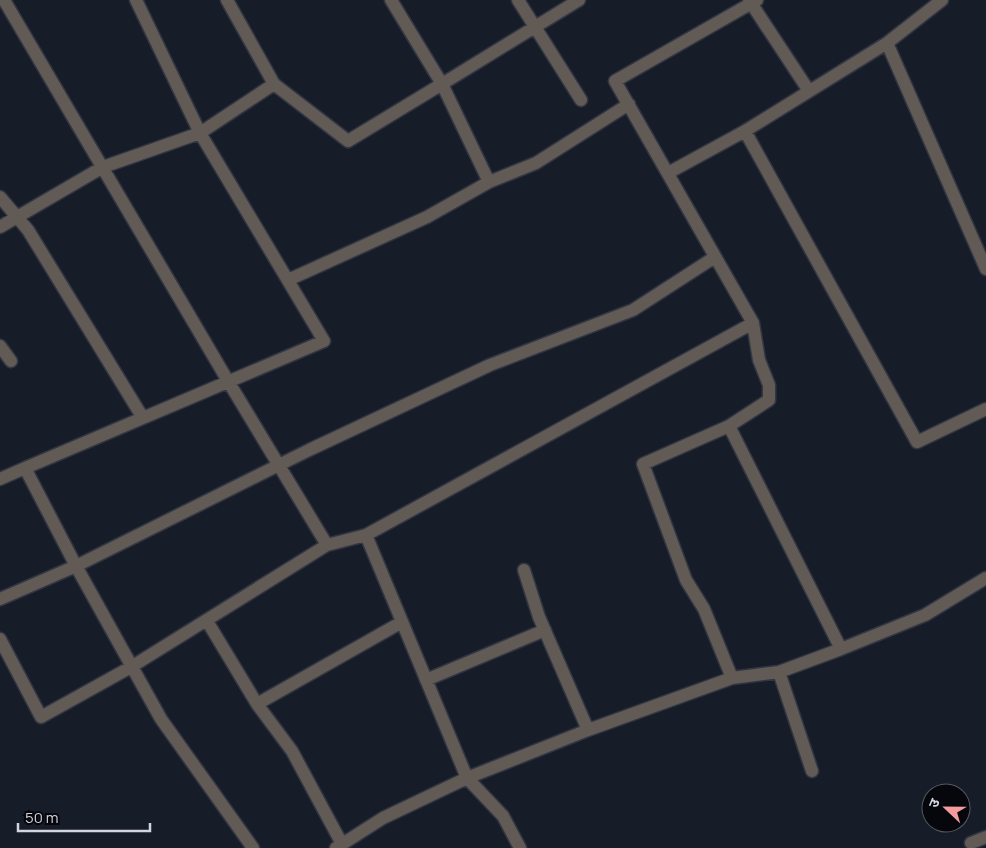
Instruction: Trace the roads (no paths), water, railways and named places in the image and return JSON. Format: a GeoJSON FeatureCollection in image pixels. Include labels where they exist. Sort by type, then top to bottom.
{"type":"FeatureCollection","features":[{"type":"Feature","properties":{"kind":"street"},"geometry":{"type":"LineString","coordinates":[[4,0],[22,34],[103,167],[228,382],[327,545]]}},
{"type":"Feature","properties":{"kind":"street"},"geometry":{"type":"LineString","coordinates":[[0,479],[324,341],[200,133],[136,0]]}},
{"type":"Feature","properties":{"kind":"street"},"geometry":{"type":"LineString","coordinates":[[228,0],[274,84],[348,141],[578,0]]}},
{"type":"Feature","properties":{"kind":"street"},"geometry":{"type":"LineString","coordinates":[[391,0],[442,84],[489,182]]}},
{"type":"Feature","properties":{"kind":"street"},"geometry":{"type":"LineString","coordinates":[[518,0],[581,100]]}},
{"type":"Feature","properties":{"kind":"street"},"geometry":{"type":"LineString","coordinates":[[668,173],[745,131],[887,43],[942,0]]}},
{"type":"Feature","properties":{"kind":"street"},"geometry":{"type":"LineString","coordinates":[[732,678],[704,609],[686,580],[643,464],[729,426],[762,406],[771,396],[769,385],[759,360],[753,323],[615,80],[752,1],[809,91]]}},
{"type":"Feature","properties":{"kind":"street"},"geometry":{"type":"LineString","coordinates":[[887,43],[986,269]]}},
{"type":"Feature","properties":{"kind":"street"},"geometry":{"type":"LineString","coordinates":[[0,227],[103,167],[200,133],[274,84]]}},
{"type":"Feature","properties":{"kind":"street"},"geometry":{"type":"LineString","coordinates":[[288,280],[427,217],[489,182],[536,163],[628,104]]}},
{"type":"Feature","properties":{"kind":"street"},"geometry":{"type":"LineString","coordinates":[[745,131],[917,442],[986,409]]}},
{"type":"Feature","properties":{"kind":"street"},"geometry":{"type":"LineString","coordinates":[[0,196],[15,218],[28,230],[142,418]]}},
{"type":"Feature","properties":{"kind":"street"},"geometry":{"type":"LineString","coordinates":[[0,599],[76,566],[278,465],[490,365],[634,310],[715,257]]}},
{"type":"Feature","properties":{"kind":"street"},"geometry":{"type":"LineString","coordinates":[[0,639],[41,717],[131,667],[327,545],[366,535],[753,323]]}},
{"type":"Feature","properties":{"kind":"street"},"geometry":{"type":"LineString","coordinates":[[0,346],[11,362]]}},
{"type":"Feature","properties":{"kind":"street"},"geometry":{"type":"LineString","coordinates":[[729,426],[841,649]]}},
{"type":"Feature","properties":{"kind":"street"},"geometry":{"type":"LineString","coordinates":[[24,468],[161,719],[253,848]]}},
{"type":"Feature","properties":{"kind":"street"},"geometry":{"type":"LineString","coordinates":[[366,535],[467,778],[502,816],[520,848]]}},
{"type":"Feature","properties":{"kind":"street"},"geometry":{"type":"LineString","coordinates":[[524,570],[545,630],[588,730]]}},
{"type":"Feature","properties":{"kind":"street"},"geometry":{"type":"LineString","coordinates":[[207,621],[257,704],[292,751],[339,846],[383,818],[467,778],[588,730],[732,678],[779,672],[841,649],[925,615],[986,578]]}},
{"type":"Feature","properties":{"kind":"street"},"geometry":{"type":"LineString","coordinates":[[257,704],[402,622]]}},
{"type":"Feature","properties":{"kind":"street"},"geometry":{"type":"LineString","coordinates":[[426,680],[545,630]]}},
{"type":"Feature","properties":{"kind":"street"},"geometry":{"type":"LineString","coordinates":[[779,672],[812,771]]}},
{"type":"Feature","properties":{"kind":"street"},"geometry":{"type":"LineString","coordinates":[[971,843],[986,837]]}}]}
